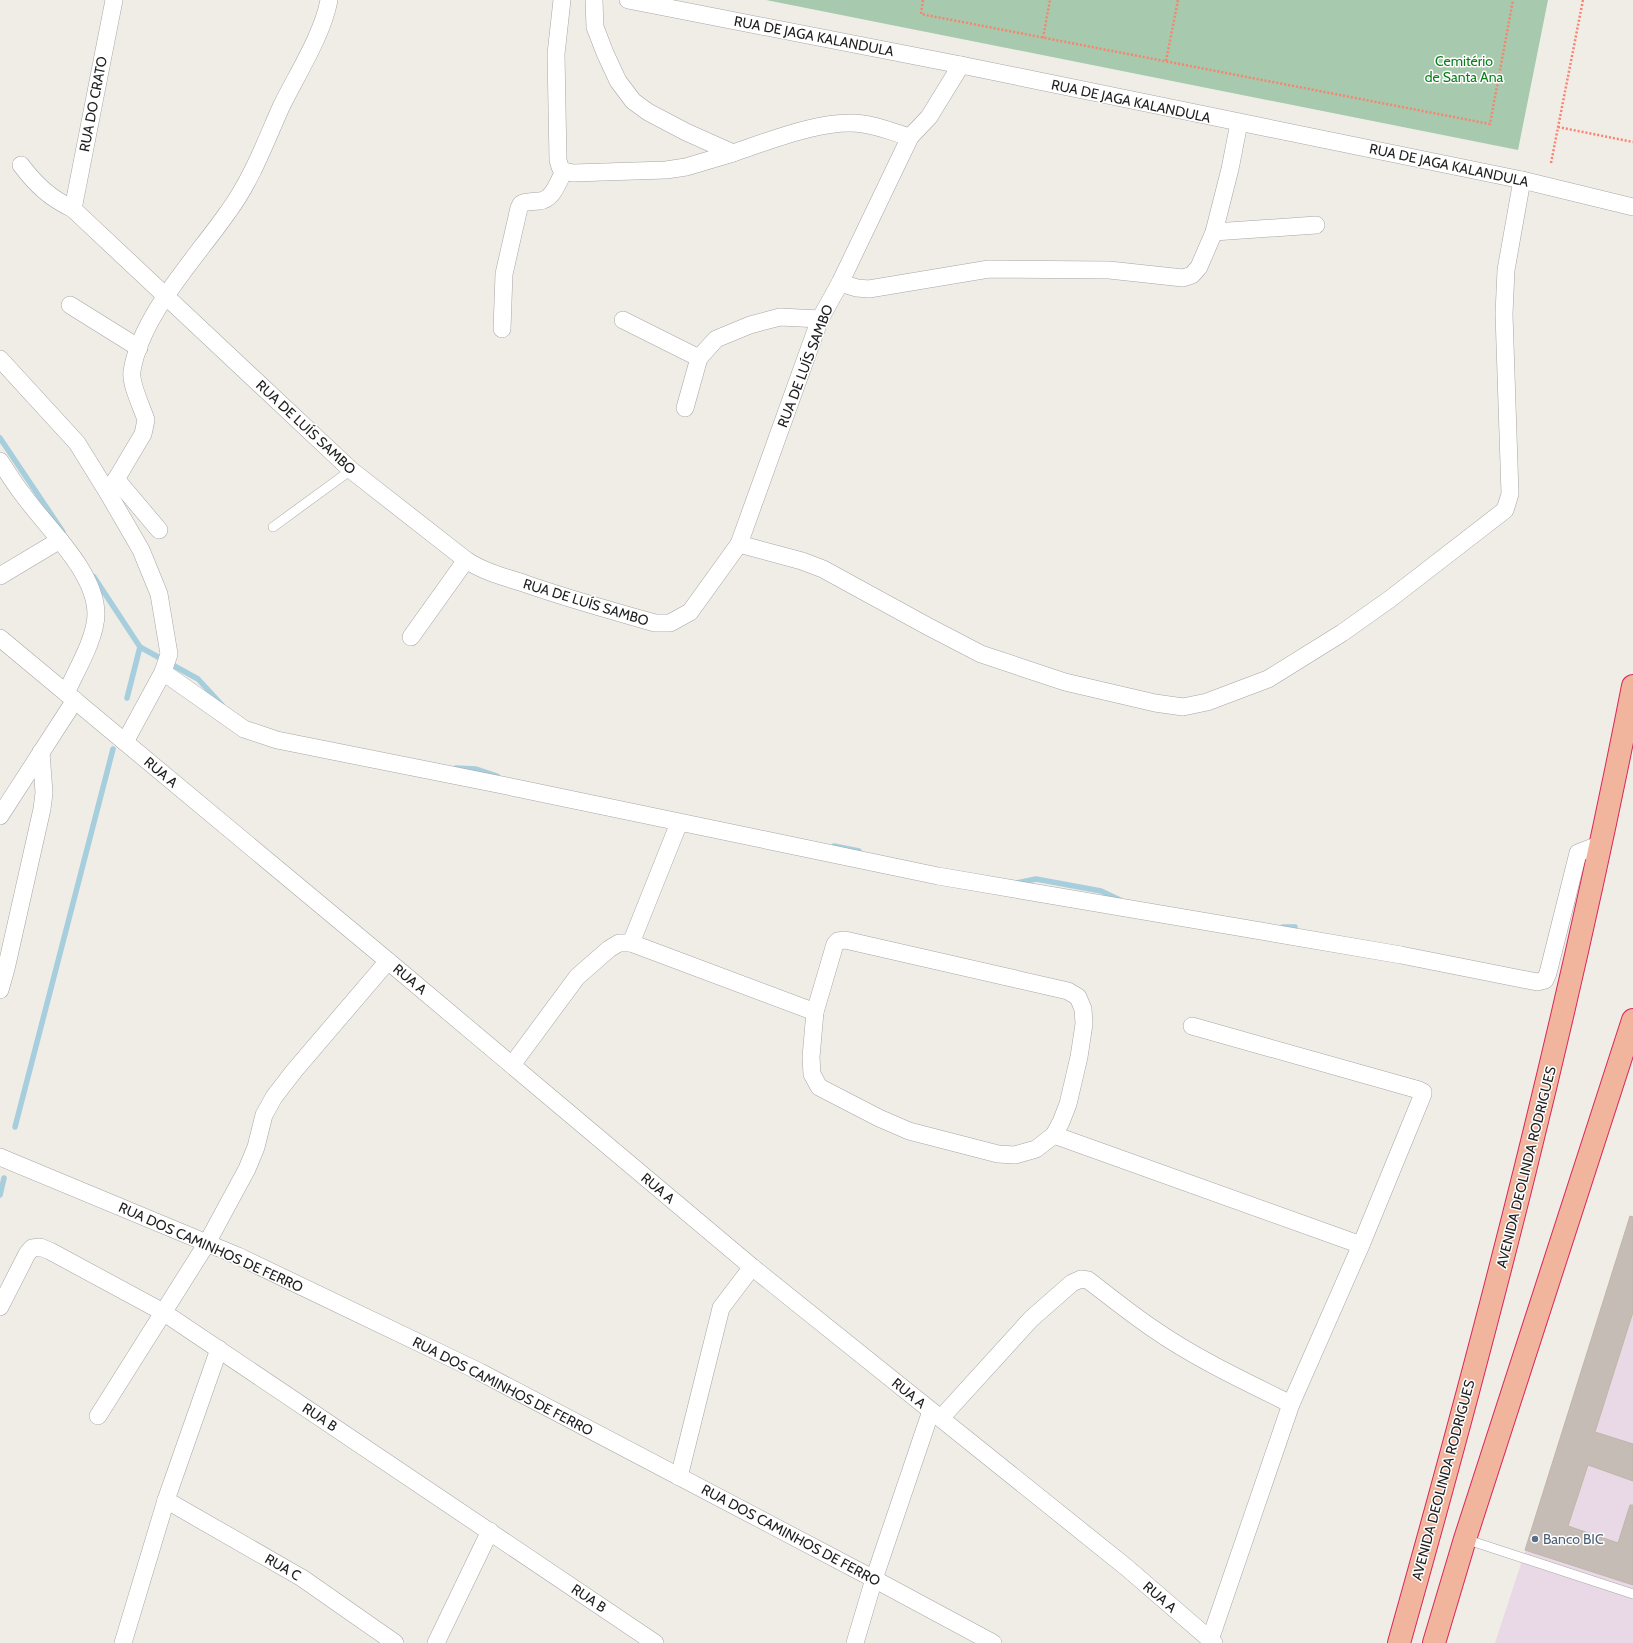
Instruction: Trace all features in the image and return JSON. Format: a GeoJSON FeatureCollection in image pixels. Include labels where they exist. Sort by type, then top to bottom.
{"type":"FeatureCollection","features":[{"type":"Feature","properties":{"kind":"highway","name":"AVENIDA DEOLINDA RODRIGUES"},"geometry":{"type":"LineString","coordinates":[[1399,1643],[1499,1277],[1556,1046],[1609,810],[1633,686]]}},
{"type":"Feature","properties":{"kind":"highway"},"geometry":{"type":"LineString","coordinates":[[1434,1643],[1465,1539],[1633,1020]]}},
{"type":"Feature","properties":{"kind":"street","name":"RUA DO CRATO"},"geometry":{"type":"LineString","coordinates":[[73,209],[114,0]]}},
{"type":"Feature","properties":{"kind":"street"},"geometry":{"type":"LineString","coordinates":[[112,486],[143,434],[146,424],[146,420],[132,380],[132,372],[142,339],[166,295],[230,211],[255,166],[281,108],[320,29],[329,0]]}},
{"type":"Feature","properties":{"kind":"street"},"geometry":{"type":"LineString","coordinates":[[562,0],[556,54],[558,160],[564,171],[573,173],[666,170],[686,167],[733,154],[774,138],[842,123],[863,124],[910,137]]}},
{"type":"Feature","properties":{"kind":"street"},"geometry":{"type":"LineString","coordinates":[[594,0],[596,27],[605,54],[618,80],[633,101],[648,112],[733,154]]}},
{"type":"Feature","properties":{"kind":"street","name":"RUA DE JAGA KALANDULA"},"geometry":{"type":"LineString","coordinates":[[628,0],[961,65],[1522,180],[1633,207]]}},
{"type":"Feature","properties":{"kind":"street","name":"RUA DE LUÍS SAMBO"},"geometry":{"type":"LineString","coordinates":[[21,165],[36,184],[55,200],[73,209],[351,470],[466,560],[476,567],[491,573],[566,598],[655,623],[670,623],[690,612],[739,544],[820,319],[840,283],[910,137],[929,117],[961,65]]}},
{"type":"Feature","properties":{"kind":"street"},"geometry":{"type":"LineString","coordinates":[[840,283],[857,288],[869,289],[990,270],[1109,270],[1183,278],[1192,275],[1199,267],[1214,232],[1230,169],[1239,123]]}},
{"type":"Feature","properties":{"kind":"street"},"geometry":{"type":"LineString","coordinates":[[502,329],[504,274],[519,208],[521,204],[526,201],[546,200],[551,196],[564,171]]}},
{"type":"Feature","properties":{"kind":"street"},"geometry":{"type":"LineString","coordinates":[[739,544],[802,561],[823,569],[981,654],[1065,682],[1156,703],[1183,707],[1208,702],[1268,679],[1342,633],[1390,599],[1505,510],[1510,494],[1504,314],[1506,270],[1522,180]]}},
{"type":"Feature","properties":{"kind":"street"},"geometry":{"type":"LineString","coordinates":[[1214,232],[1316,225]]}},
{"type":"Feature","properties":{"kind":"street"},"geometry":{"type":"LineString","coordinates":[[70,305],[139,348]]}},
{"type":"Feature","properties":{"kind":"street"},"geometry":{"type":"LineString","coordinates":[[685,408],[699,358],[716,339],[750,325],[780,317],[820,319]]}},
{"type":"Feature","properties":{"kind":"street"},"geometry":{"type":"LineString","coordinates":[[623,320],[699,358]]}},
{"type":"Feature","properties":{"kind":"street"},"geometry":{"type":"LineString","coordinates":[[0,359],[44,408],[68,431],[112,486],[159,530]]}},
{"type":"Feature","properties":{"kind":"street"},"geometry":{"type":"LineString","coordinates":[[0,461],[23,496],[60,540],[81,570],[92,592],[96,613],[93,634],[75,701],[0,816]]}},
{"type":"Feature","properties":{"kind":"street"},"geometry":{"type":"LineString","coordinates":[[112,486],[159,594],[169,654],[163,672],[125,742]]}},
{"type":"Feature","properties":{"kind":"street"},"geometry":{"type":"LineString","coordinates":[[0,576],[60,540]]}},
{"type":"Feature","properties":{"kind":"street"},"geometry":{"type":"LineString","coordinates":[[411,636],[466,560]]}},
{"type":"Feature","properties":{"kind":"street"},"geometry":{"type":"LineString","coordinates":[[0,638],[75,701]]}},
{"type":"Feature","properties":{"kind":"street"},"geometry":{"type":"LineString","coordinates":[[163,672],[244,729],[277,740],[938,876],[1401,955],[1537,982],[1545,980],[1548,973],[1578,853],[1601,844]]}},
{"type":"Feature","properties":{"kind":"street","name":"RUA A"},"geometry":{"type":"LineString","coordinates":[[75,701],[388,961],[752,1267],[1126,1567],[1212,1642]]}},
{"type":"Feature","properties":{"kind":"street"},"geometry":{"type":"LineString","coordinates":[[0,990],[3,968],[42,809],[44,793],[41,752]]}},
{"type":"Feature","properties":{"kind":"street"},"geometry":{"type":"LineString","coordinates":[[631,943],[679,823]]}},
{"type":"Feature","properties":{"kind":"street"},"geometry":{"type":"LineString","coordinates":[[845,940],[1068,990],[1078,997],[1083,1009],[1084,1024],[1079,1057],[1068,1104],[1054,1135],[1036,1149],[1015,1155],[998,1154],[909,1131],[879,1118],[819,1087],[812,1074],[811,1057],[815,1012],[835,944],[838,941],[845,940]]}},
{"type":"Feature","properties":{"kind":"street"},"geometry":{"type":"LineString","coordinates":[[512,1065],[577,977],[609,949],[619,943],[631,943],[815,1012]]}},
{"type":"Feature","properties":{"kind":"street"},"geometry":{"type":"LineString","coordinates":[[98,1416],[207,1243],[247,1169],[256,1147],[264,1115],[274,1097],[294,1071],[388,961]]}},
{"type":"Feature","properties":{"kind":"street"},"geometry":{"type":"LineString","coordinates":[[1192,1026],[1423,1092],[1423,1096],[1361,1245],[1291,1404],[1212,1642]]}},
{"type":"Feature","properties":{"kind":"street"},"geometry":{"type":"LineString","coordinates":[[1054,1135],[1361,1245]]}},
{"type":"Feature","properties":{"kind":"street","name":"RUA DOS CAMINHOS DE FERRO"},"geometry":{"type":"LineString","coordinates":[[0,1158],[18,1164],[207,1243],[480,1372],[993,1643]]}},
{"type":"Feature","properties":{"kind":"street","name":"RUA B"},"geometry":{"type":"LineString","coordinates":[[0,1307],[27,1254],[32,1248],[40,1247],[50,1251],[163,1312],[655,1643]]}},
{"type":"Feature","properties":{"kind":"street"},"geometry":{"type":"LineString","coordinates":[[680,1477],[720,1308],[752,1267]]}},
{"type":"Feature","properties":{"kind":"street"},"geometry":{"type":"LineString","coordinates":[[855,1643],[874,1579],[936,1414],[1031,1319],[1072,1283],[1081,1279],[1088,1280],[1152,1328],[1217,1368],[1291,1404]]}},
{"type":"Feature","properties":{"kind":"street"},"geometry":{"type":"LineString","coordinates":[[123,1643],[166,1500],[219,1349]]}},
{"type":"Feature","properties":{"kind":"street","name":"RUA C"},"geometry":{"type":"LineString","coordinates":[[166,1500],[302,1578],[395,1643]]}},
{"type":"Feature","properties":{"kind":"street"},"geometry":{"type":"LineString","coordinates":[[436,1643],[490,1531]]}},
{"type":"Feature","properties":{"kind":"lane"},"geometry":{"type":"LineString","coordinates":[[273,527],[351,470]]}},
{"type":"Feature","properties":{"kind":"lane"},"geometry":{"type":"LineString","coordinates":[[1465,1539],[1633,1594]]}},
{"type":"Feature","properties":{"kind":"path"},"geometry":{"type":"LineString","coordinates":[[923,0],[920,14],[1490,124],[1513,0]]}},
{"type":"Feature","properties":{"kind":"path"},"geometry":{"type":"LineString","coordinates":[[1043,38],[1050,0]]}},
{"type":"Feature","properties":{"kind":"path"},"geometry":{"type":"LineString","coordinates":[[1166,61],[1178,0]]}},
{"type":"Feature","properties":{"kind":"path"},"geometry":{"type":"LineString","coordinates":[[1551,163],[1583,0]]}},
{"type":"Feature","properties":{"kind":"path"},"geometry":{"type":"LineString","coordinates":[[1558,127],[1633,142]]}},
{"type":"Feature","properties":{"kind":"shaded area"},"geometry":{"type":"Polygon","coordinates":[[[1633,1222],[1633,1643],[1495,1643],[1633,1222]]]}},
{"type":"Feature","properties":{"kind":"green space","name":"Cemitério de Santa Ana"},"geometry":{"type":"Polygon","coordinates":[[[766,0],[1548,0],[1518,150],[766,0]]]}},
{"type":"Feature","properties":{"kind":"building"},"geometry":{"type":"Polygon","coordinates":[[[1630,1216],[1633,1217],[1633,1312],[1595,1432],[1633,1444],[1633,1481],[1588,1465],[1568,1526],[1618,1543],[1630,1505],[1633,1505],[1633,1585],[1525,1550],[1630,1216]]]}},
{"type":"Feature","properties":{"kind":"waterway"},"geometry":{"type":"LineString","coordinates":[[0,438],[63,532]]}},
{"type":"Feature","properties":{"kind":"waterway"},"geometry":{"type":"LineString","coordinates":[[94,577],[140,647],[198,679],[222,705]]}},
{"type":"Feature","properties":{"kind":"waterway"},"geometry":{"type":"LineString","coordinates":[[127,698],[140,647]]}},
{"type":"Feature","properties":{"kind":"waterway"},"geometry":{"type":"LineString","coordinates":[[15,1127],[113,749]]}},
{"type":"Feature","properties":{"kind":"waterway"},"geometry":{"type":"LineString","coordinates":[[456,768],[476,769],[497,776]]}},
{"type":"Feature","properties":{"kind":"waterway"},"geometry":{"type":"LineString","coordinates":[[834,846],[859,851]]}},
{"type":"Feature","properties":{"kind":"waterway"},"geometry":{"type":"LineString","coordinates":[[1016,883],[1036,879],[1101,891],[1120,900]]}},
{"type":"Feature","properties":{"kind":"waterway"},"geometry":{"type":"LineString","coordinates":[[1283,927],[1295,927]]}},
{"type":"Feature","properties":{"kind":"waterway"},"geometry":{"type":"LineString","coordinates":[[0,1195],[4,1178]]}},
{"type":"Feature","properties":{"kind":"place","name":"Banco BIC"},"geometry":{"type":"Point","coordinates":[1535,1539]}}]}
